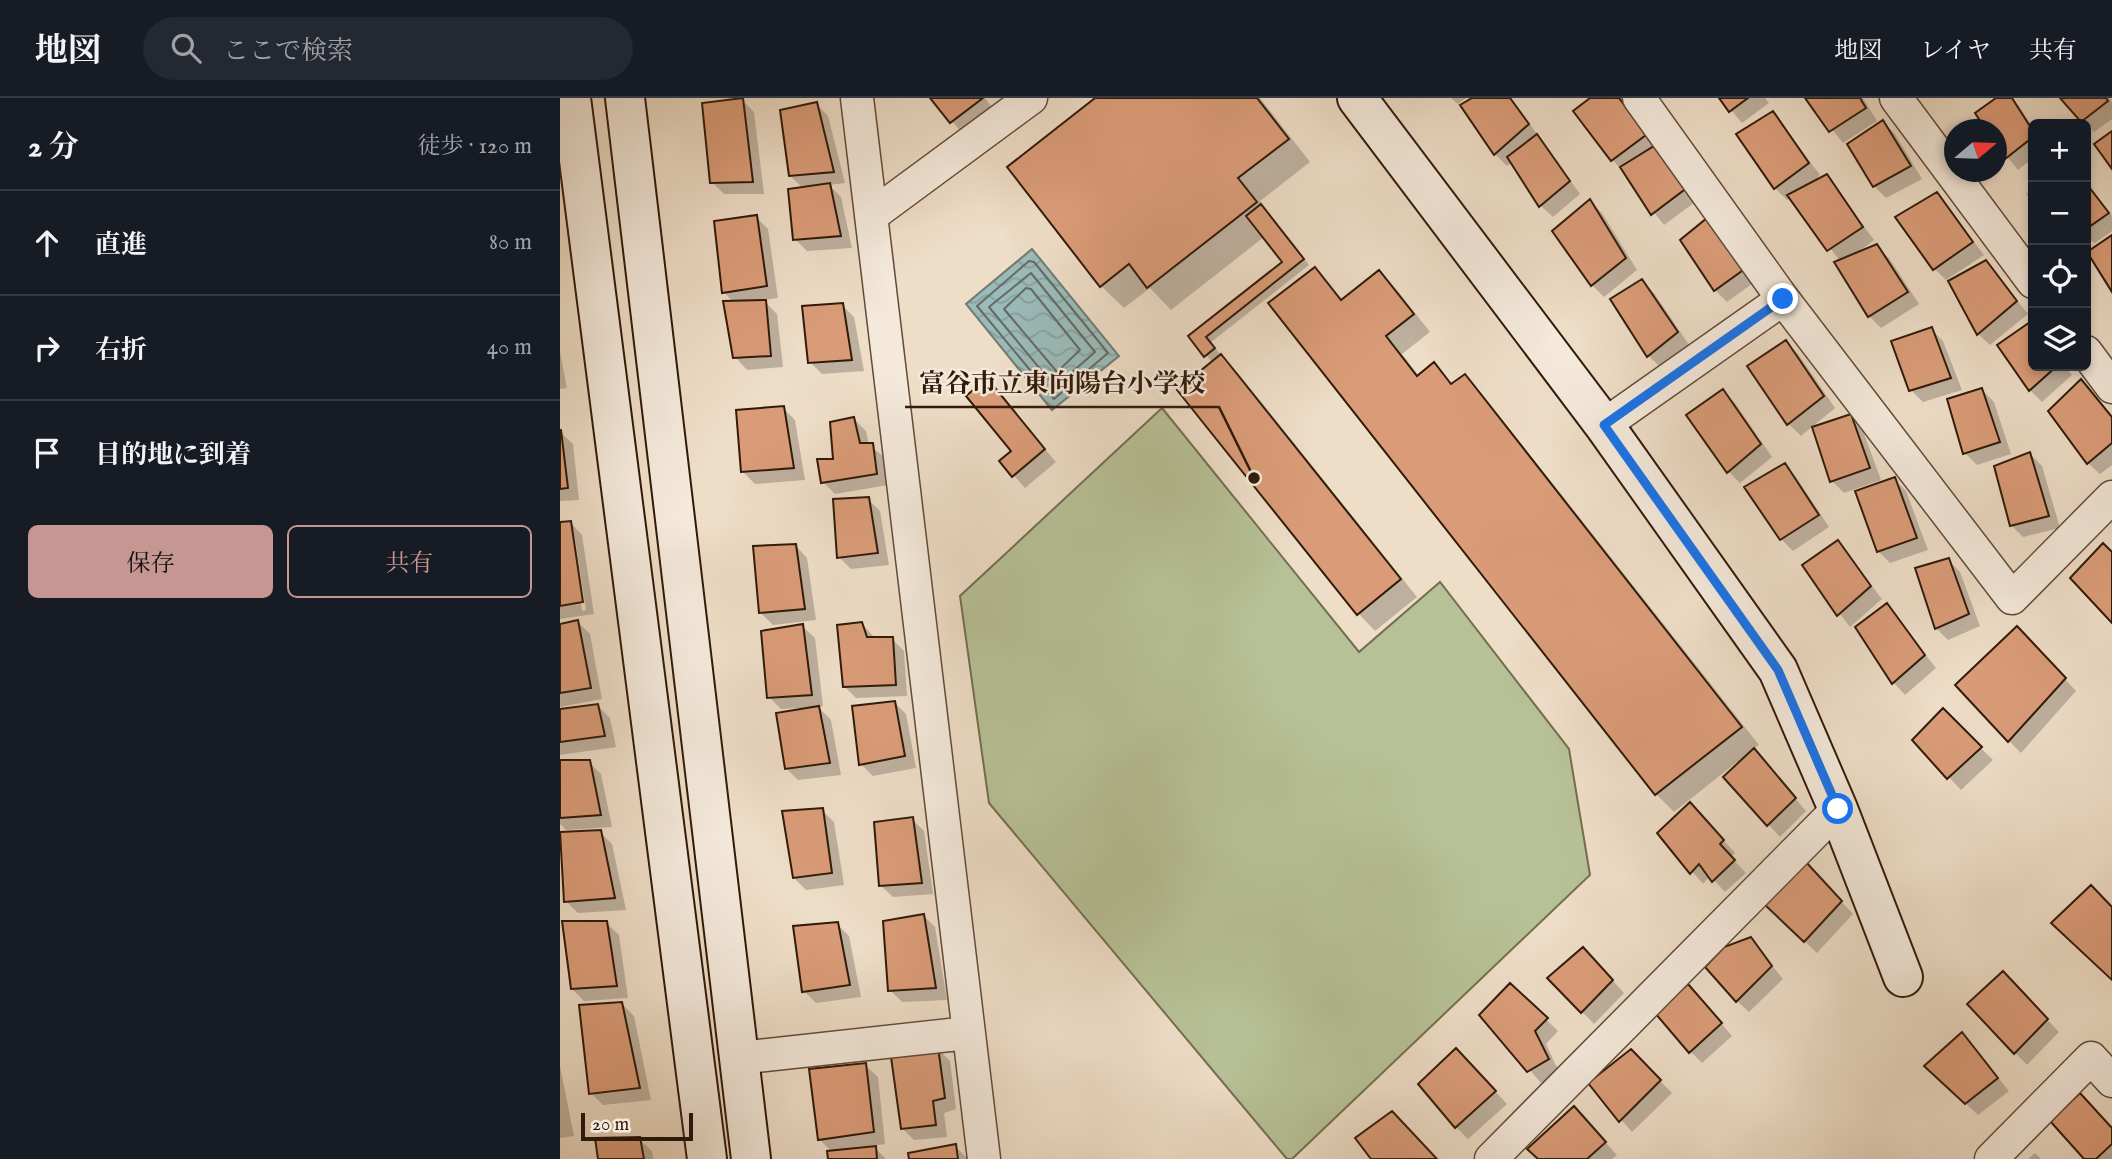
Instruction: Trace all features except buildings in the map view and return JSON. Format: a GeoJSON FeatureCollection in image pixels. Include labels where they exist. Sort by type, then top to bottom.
{"type":"FeatureCollection","features":[{"type":"Feature","properties":{"kind":"street"},"geometry":{"type":"LineString","coordinates":[[571,98],[707,1159]]}},
{"type":"Feature","properties":{"kind":"street"},"geometry":{"type":"LineString","coordinates":[[625,98],[751,1159]]}},
{"type":"Feature","properties":{"kind":"street"},"geometry":{"type":"LineString","coordinates":[[857,98],[984,1159]]}},
{"type":"Feature","properties":{"kind":"street"},"geometry":{"type":"LineString","coordinates":[[871,216],[1031,98]]}},
{"type":"Feature","properties":{"kind":"street"},"geometry":{"type":"LineString","coordinates":[[1357,98],[1604,425],[1778,670],[1838,809],[1903,977]]}},
{"type":"Feature","properties":{"kind":"street"},"geometry":{"type":"LineString","coordinates":[[1639,98],[1783,299],[2012,598],[2112,497]]}},
{"type":"Feature","properties":{"kind":"street"},"geometry":{"type":"LineString","coordinates":[[1896,98],[2028,275]]}},
{"type":"Feature","properties":{"kind":"street"},"geometry":{"type":"LineString","coordinates":[[1604,425],[1783,299]]}},
{"type":"Feature","properties":{"kind":"street"},"geometry":{"type":"LineString","coordinates":[[2091,359],[2112,387]]}},
{"type":"Feature","properties":{"kind":"street"},"geometry":{"type":"LineString","coordinates":[[1490,1159],[1838,809]]}},
{"type":"Feature","properties":{"kind":"street"},"geometry":{"type":"LineString","coordinates":[[739,1058],[968,1033]]}},
{"type":"Feature","properties":{"kind":"street"},"geometry":{"type":"LineString","coordinates":[[1991,1159],[2091,1058],[2112,1081]]}},
{"type":"Feature","properties":{"kind":"green space"},"geometry":{"type":"Polygon","coordinates":[[[1162,408],[1359,652],[1440,582],[1569,749],[1590,875],[1292,1159],[1287,1159],[989,803],[960,596],[1162,408]]]}},
{"type":"Feature","properties":{"kind":"water"},"geometry":{"type":"Polygon","coordinates":[[[1032,249],[1119,356],[1052,410],[966,304],[1032,249]]]}},
{"type":"Feature","properties":{"kind":"place","name":"富谷市立東向陽台小学校"},"geometry":{"type":"Point","coordinates":[1254,478]}},
{"type":"Feature","properties":{"kind":"route"},"geometry":{"type":"LineString","coordinates":[[1783,299],[1604,425],[1778,670],[1838,809]]}}]}
